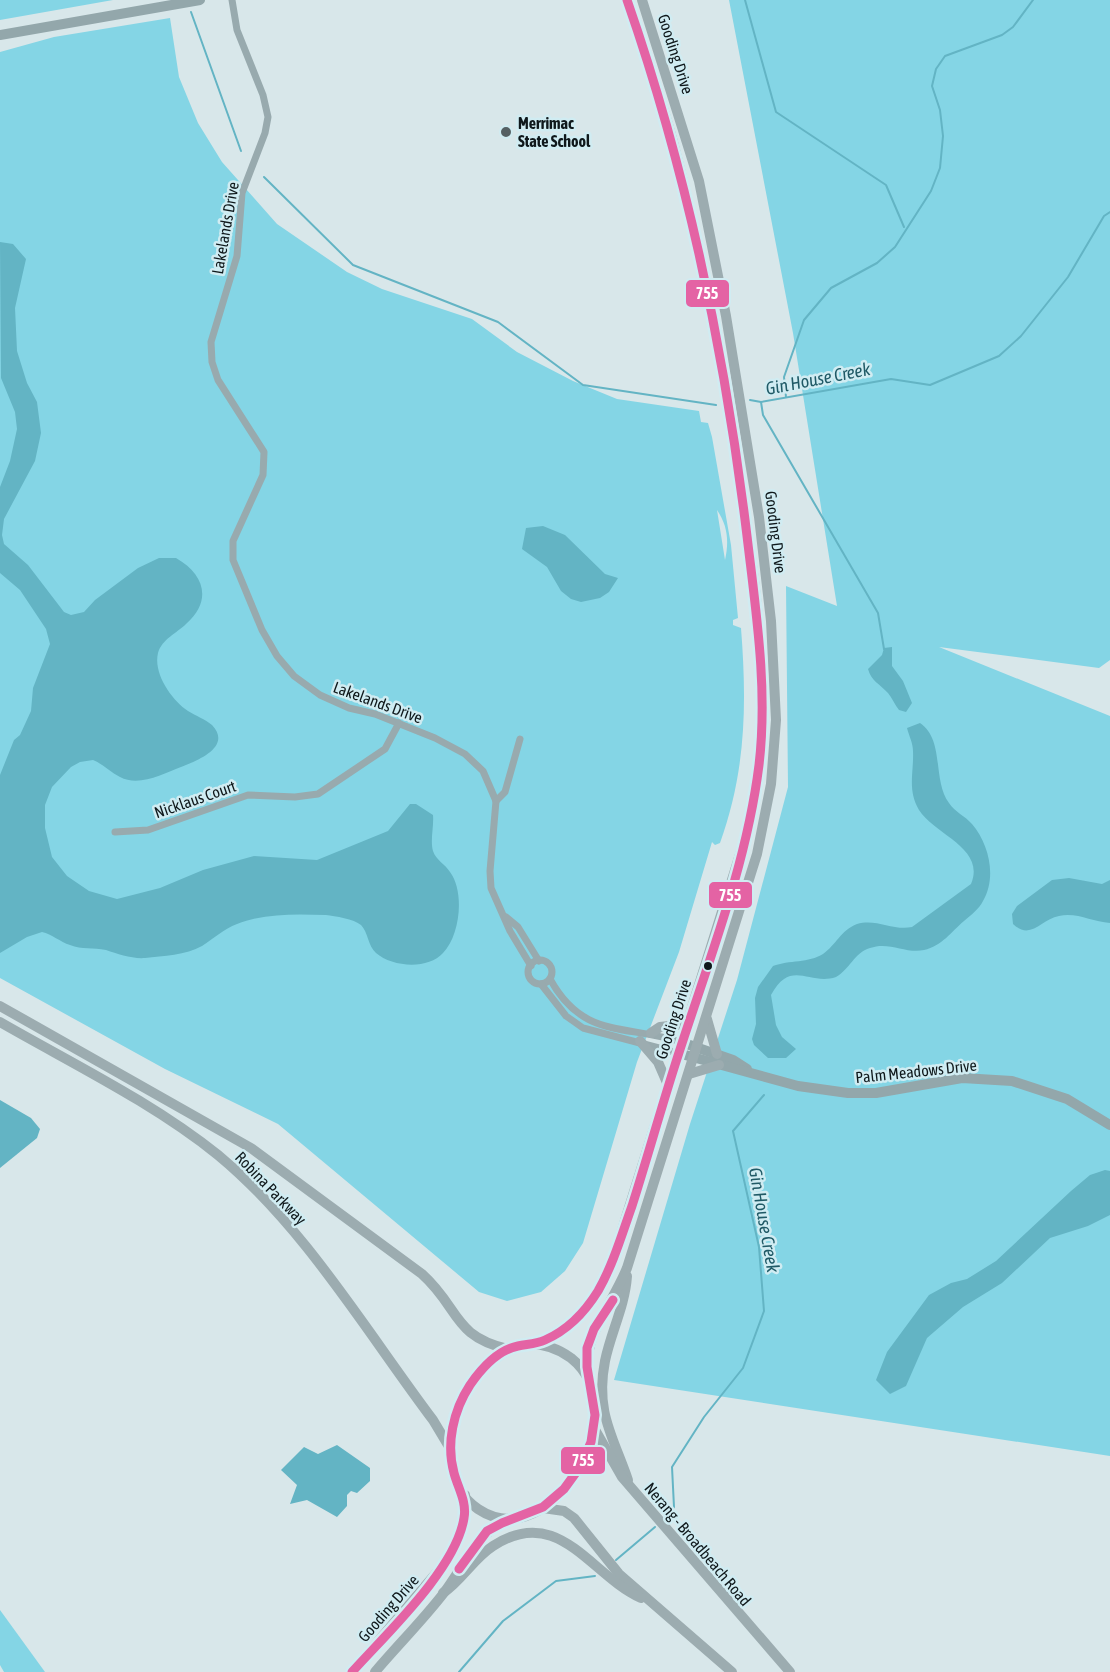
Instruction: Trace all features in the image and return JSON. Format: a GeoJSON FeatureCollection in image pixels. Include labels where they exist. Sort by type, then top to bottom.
{"type":"FeatureCollection","features":[{"type":"Feature","properties":{"kind":"main road","name":"Gooding Drive"},"geometry":{"type":"LineString","coordinates":[[537,1344],[576,1320],[601,1285],[614,1254],[742,848],[753,801],[761,738],[761,672],[744,512],[700,250],[673,140],[627,0]]}},
{"type":"Feature","properties":{"kind":"main road","name":"Gooding Drive"},"geometry":{"type":"LineString","coordinates":[[586,1374],[589,1340],[616,1294],[627,1268],[707,1019],[763,833],[775,741],[775,664],[759,517],[719,276],[690,152],[642,0]]}},
{"type":"Feature","properties":{"kind":"main road","name":"Robina Parkway"},"geometry":{"type":"LineString","coordinates":[[0,1005],[271,1161],[423,1274],[443,1295],[473,1337],[508,1349]]}},
{"type":"Feature","properties":{"kind":"main road"},"geometry":{"type":"LineString","coordinates":[[689,1074],[718,1060],[707,1019]]}},
{"type":"Feature","properties":{"kind":"main road","name":"Robina Parkway"},"geometry":{"type":"LineString","coordinates":[[0,1022],[148,1106],[197,1139],[240,1175],[303,1243],[433,1420],[451,1450]]}},
{"type":"Feature","properties":{"kind":"main road"},"geometry":{"type":"LineString","coordinates":[[651,1033],[660,1027],[687,1024]]}},
{"type":"Feature","properties":{"kind":"main road"},"geometry":{"type":"LineString","coordinates":[[640,1041],[658,1062],[668,1085]]}},
{"type":"Feature","properties":{"kind":"main road"},"geometry":{"type":"LineString","coordinates":[[627,1268],[626,1293],[605,1360],[602,1391],[608,1430],[631,1489]]}},
{"type":"Feature","properties":{"kind":"main road"},"geometry":{"type":"LineString","coordinates":[[537,1344],[567,1355],[586,1374],[594,1396],[594,1428],[586,1455],[576,1475],[561,1493],[543,1508],[524,1516],[510,1518],[486,1513],[472,1504],[454,1474],[451,1450],[457,1413],[470,1386],[485,1366],[508,1349],[537,1344]]}},
{"type":"Feature","properties":{"kind":"main road","name":"Nerang - Broadbeach Road"},"geometry":{"type":"LineString","coordinates":[[594,1428],[609,1459],[631,1489],[790,1672]]}},
{"type":"Feature","properties":{"kind":"main road","name":"Gooding Drive"},"geometry":{"type":"LineString","coordinates":[[352,1672],[449,1558],[464,1525],[465,1495]]}},
{"type":"Feature","properties":{"kind":"main road"},"geometry":{"type":"LineString","coordinates":[[543,1508],[564,1511],[574,1518],[610,1564],[732,1672]]}},
{"type":"Feature","properties":{"kind":"main road","name":"Gooding Drive"},"geometry":{"type":"LineString","coordinates":[[375,1672],[444,1593],[476,1543],[487,1532],[510,1518]]}},
{"type":"Feature","properties":{"kind":"main road"},"geometry":{"type":"LineString","coordinates":[[444,1593],[497,1543],[523,1534],[539,1534],[572,1544],[627,1592],[652,1603]]}},
{"type":"Feature","properties":{"kind":"street"},"geometry":{"type":"LineString","coordinates":[[0,35],[200,0]]}},
{"type":"Feature","properties":{"kind":"street","name":"Lakelands Drive"},"geometry":{"type":"LineString","coordinates":[[232,0],[239,36],[263,95],[268,117],[265,134],[242,193],[237,256],[211,342],[213,368],[218,380],[264,452],[263,475],[233,541],[232,560],[262,630],[277,656],[294,676],[320,695],[349,708],[399,723],[465,754],[483,771],[496,801],[490,871],[491,888],[506,917]]}},
{"type":"Feature","properties":{"kind":"street","name":"Nicklaus Court"},"geometry":{"type":"LineString","coordinates":[[115,832],[148,830],[248,795],[272,794],[295,797],[318,794],[385,749],[399,723]]}},
{"type":"Feature","properties":{"kind":"street"},"geometry":{"type":"LineString","coordinates":[[496,801],[505,792],[520,739]]}},
{"type":"Feature","properties":{"kind":"street"},"geometry":{"type":"LineString","coordinates":[[506,917],[518,927],[539,961],[550,966],[550,980],[561,999],[589,1022],[651,1033],[680,1047]]}},
{"type":"Feature","properties":{"kind":"street"},"geometry":{"type":"LineString","coordinates":[[506,917],[510,931],[531,966],[529,977],[541,984],[566,1016],[583,1028],[640,1041],[680,1047]]}},
{"type":"Feature","properties":{"kind":"street"},"geometry":{"type":"LineString","coordinates":[[531,966],[539,961]]}},
{"type":"Feature","properties":{"kind":"street"},"geometry":{"type":"LineString","coordinates":[[541,984],[550,980]]}},
{"type":"Feature","properties":{"kind":"street","name":"Palm Meadows Drive"},"geometry":{"type":"LineString","coordinates":[[680,1047],[798,1086],[848,1094],[876,1093],[962,1078],[1012,1081],[1067,1099],[1110,1125]]}},
{"type":"Feature","properties":{"kind":"shaded area"},"geometry":{"type":"Polygon","coordinates":[[[0,0],[113,0],[0,20],[0,0]]]}},
{"type":"Feature","properties":{"kind":"shaded area"},"geometry":{"type":"Polygon","coordinates":[[[729,0],[1110,0],[1110,660],[1099,668],[939,647],[1110,716],[1110,1456],[614,1380],[690,1124],[737,980],[788,787],[786,586],[837,606],[793,333],[729,0]]]}},
{"type":"Feature","properties":{"kind":"shaded area"},"geometry":{"type":"Polygon","coordinates":[[[170,18],[179,77],[198,123],[222,162],[277,224],[347,272],[382,289],[472,319],[517,352],[573,381],[617,399],[699,411],[701,422],[708,423],[731,545],[738,618],[733,620],[733,625],[741,628],[744,710],[740,763],[735,790],[720,843],[715,845],[712,842],[679,952],[637,1062],[583,1243],[565,1271],[541,1292],[507,1301],[479,1292],[278,1124],[165,1069],[0,978],[0,52],[54,37],[170,18]],[[717,510],[725,560],[727,534],[717,510]]]}},
{"type":"Feature","properties":{"kind":"shaded area"},"geometry":{"type":"Polygon","coordinates":[[[0,242],[13,244],[26,259],[15,308],[17,351],[27,383],[37,402],[41,433],[35,461],[4,519],[2,535],[4,544],[28,565],[64,612],[71,615],[84,612],[95,600],[138,568],[159,558],[176,558],[186,564],[199,580],[202,588],[200,606],[186,624],[166,640],[160,648],[158,669],[170,693],[188,711],[212,725],[218,740],[210,752],[203,757],[167,773],[143,780],[127,780],[93,760],[80,762],[71,767],[52,787],[45,805],[45,828],[52,857],[67,876],[89,891],[117,899],[160,888],[203,870],[254,856],[317,860],[388,831],[410,804],[416,804],[433,815],[433,851],[450,872],[458,891],[457,925],[449,945],[436,958],[419,964],[400,964],[376,953],[358,923],[334,916],[303,914],[248,920],[228,929],[196,949],[167,956],[135,958],[106,950],[66,944],[42,932],[27,937],[0,953],[0,775],[14,740],[20,735],[31,711],[33,688],[50,644],[46,629],[20,590],[0,573],[0,487],[10,461],[17,429],[15,412],[1,378],[0,242]]]}},
{"type":"Feature","properties":{"kind":"shaded area"},"geometry":{"type":"Polygon","coordinates":[[[543,526],[565,535],[605,574],[618,578],[609,592],[600,598],[581,602],[571,599],[561,591],[547,567],[522,549],[526,528],[543,526]]]}},
{"type":"Feature","properties":{"kind":"shaded area"},"geometry":{"type":"Polygon","coordinates":[[[892,647],[892,666],[903,681],[912,703],[906,712],[899,710],[888,693],[871,677],[868,669],[882,655],[884,648],[892,647]]]}},
{"type":"Feature","properties":{"kind":"shaded area"},"geometry":{"type":"Polygon","coordinates":[[[920,723],[933,739],[944,794],[951,806],[972,824],[987,851],[990,882],[983,901],[975,912],[946,938],[930,948],[917,951],[877,946],[865,950],[836,977],[826,979],[793,975],[786,978],[778,984],[771,995],[776,1025],[782,1037],[796,1049],[786,1058],[768,1058],[754,1045],[752,1039],[756,1024],[755,998],[758,987],[773,966],[823,954],[847,930],[857,924],[871,922],[905,928],[912,927],[971,884],[974,872],[965,851],[926,819],[915,803],[912,788],[913,748],[907,728],[920,723]]]}},
{"type":"Feature","properties":{"kind":"shaded area"},"geometry":{"type":"Polygon","coordinates":[[[1069,878],[1102,884],[1110,880],[1110,923],[1066,915],[1053,918],[1031,930],[1019,929],[1013,924],[1012,914],[1017,906],[1052,880],[1069,878]]]}},
{"type":"Feature","properties":{"kind":"shaded area"},"geometry":{"type":"Polygon","coordinates":[[[0,1100],[31,1118],[40,1129],[37,1138],[0,1168],[0,1100]]]}},
{"type":"Feature","properties":{"kind":"shaded area"},"geometry":{"type":"Polygon","coordinates":[[[1105,1170],[1110,1171],[1110,1215],[1088,1226],[1050,1238],[1002,1283],[963,1307],[927,1338],[906,1386],[890,1394],[876,1380],[887,1352],[929,1295],[951,1283],[967,1279],[996,1261],[1090,1175],[1105,1170]]]}},
{"type":"Feature","properties":{"kind":"shaded area"},"geometry":{"type":"Polygon","coordinates":[[[337,1445],[370,1468],[370,1481],[357,1493],[351,1491],[347,1495],[347,1506],[337,1517],[307,1500],[290,1504],[297,1485],[281,1470],[304,1447],[318,1454],[337,1445]]]}},
{"type":"Feature","properties":{"kind":"shaded area"},"geometry":{"type":"Polygon","coordinates":[[[0,1610],[45,1672],[4,1672],[0,1665],[0,1610]]]}},
{"type":"Feature","properties":{"kind":"waterway"},"geometry":{"type":"LineString","coordinates":[[745,0],[776,112],[886,185],[904,227]]}},
{"type":"Feature","properties":{"kind":"waterway"},"geometry":{"type":"LineString","coordinates":[[786,397],[784,377],[804,320],[831,288],[877,263],[895,247],[931,191],[940,168],[943,136],[940,110],[932,86],[936,69],[945,56],[1002,35],[1013,27],[1033,0]]}},
{"type":"Feature","properties":{"kind":"waterway"},"geometry":{"type":"LineString","coordinates":[[191,12],[241,151]]}},
{"type":"Feature","properties":{"kind":"waterway"},"geometry":{"type":"LineString","coordinates":[[264,177],[353,265],[498,322],[583,385],[716,405]]}},
{"type":"Feature","properties":{"kind":"waterway","name":"Gin House Creek"},"geometry":{"type":"LineString","coordinates":[[884,649],[878,613],[763,415],[761,402],[891,379],[930,385],[999,356],[1021,336],[1068,277],[1104,216],[1110,212]]}},
{"type":"Feature","properties":{"kind":"waterway"},"geometry":{"type":"LineString","coordinates":[[750,400],[761,402]]}},
{"type":"Feature","properties":{"kind":"waterway","name":"Gin House Creek"},"geometry":{"type":"LineString","coordinates":[[669,1515],[674,1507],[672,1467],[704,1417],[743,1368],[764,1311],[759,1247],[733,1131],[764,1095]]}},
{"type":"Feature","properties":{"kind":"waterway","name":"Gin House Creek"},"geometry":{"type":"LineString","coordinates":[[616,1560],[655,1527]]}},
{"type":"Feature","properties":{"kind":"waterway","name":"Gin House Creek"},"geometry":{"type":"LineString","coordinates":[[459,1672],[503,1621],[556,1581],[595,1576]]}},
{"type":"Feature","properties":{"kind":"transit line","name":"755"},"geometry":{"type":"LineString","coordinates":[[352,1672],[418,1600],[448,1558],[458,1538],[465,1512],[454,1473],[451,1439],[455,1417],[470,1385],[497,1356],[511,1348],[545,1340],[568,1326],[593,1299],[608,1271],[632,1206],[724,917],[753,804],[759,765],[762,679],[754,593],[728,400],[702,265],[686,198],[649,66],[627,0]]}},
{"type":"Feature","properties":{"kind":"transit line","name":"755"},"geometry":{"type":"LineString","coordinates":[[459,1569],[487,1531],[543,1507],[564,1489],[580,1467],[591,1442],[595,1415],[587,1367],[587,1348],[594,1329],[613,1300]]}},
{"type":"Feature","properties":{"kind":"place","name":"Merrimac State School"},"geometry":{"type":"Point","coordinates":[506,132]}}]}
